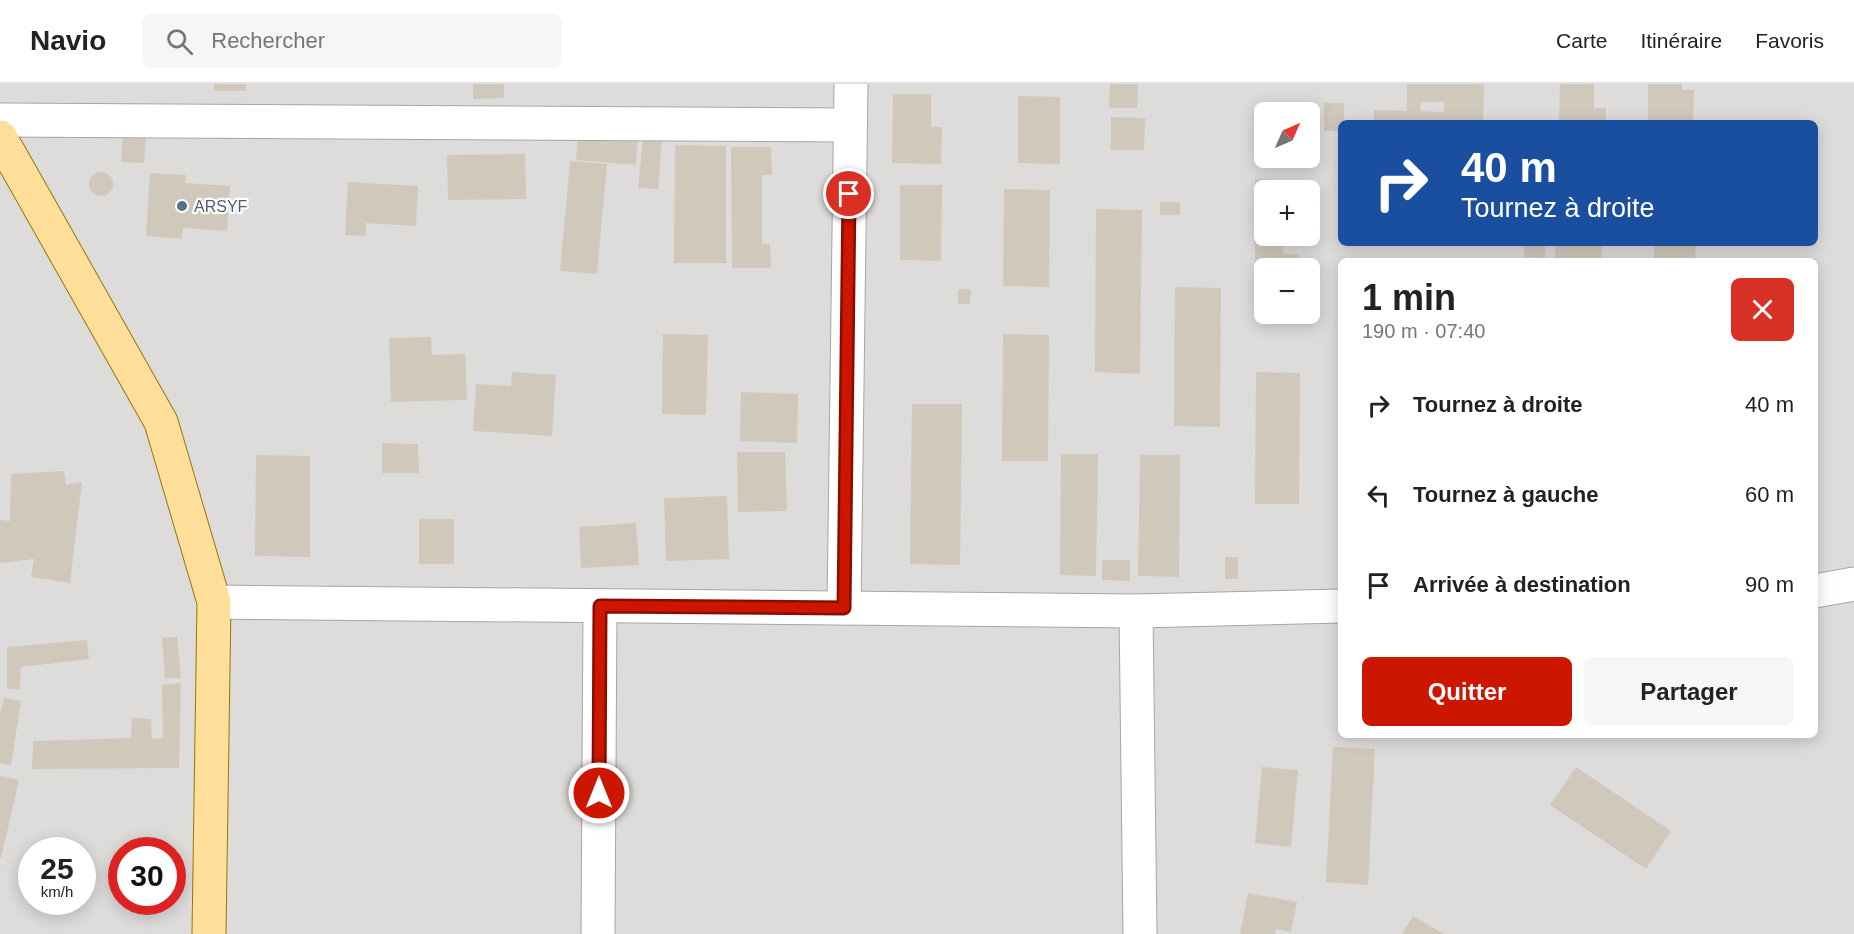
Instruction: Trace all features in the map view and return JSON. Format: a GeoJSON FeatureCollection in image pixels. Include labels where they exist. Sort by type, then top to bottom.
{"type":"FeatureCollection","features":[{"type":"Feature","properties":{"kind":"main road"},"geometry":{"type":"LineString","coordinates":[[0,137],[161,422],[214,602],[209,934]]}},
{"type":"Feature","properties":{"kind":"street"},"geometry":{"type":"LineString","coordinates":[[844,608],[851,84]]}},
{"type":"Feature","properties":{"kind":"street"},"geometry":{"type":"LineString","coordinates":[[0,120],[850,124]]}},
{"type":"Feature","properties":{"kind":"street"},"geometry":{"type":"LineString","coordinates":[[1818,590],[1854,584]]}},
{"type":"Feature","properties":{"kind":"street"},"geometry":{"type":"LineString","coordinates":[[214,602],[1136,611],[1338,606]]}},
{"type":"Feature","properties":{"kind":"street"},"geometry":{"type":"LineString","coordinates":[[598,934],[600,606]]}},
{"type":"Feature","properties":{"kind":"street"},"geometry":{"type":"LineString","coordinates":[[1136,611],[1140,934]]}},
{"type":"Feature","properties":{"kind":"shaded area"},"geometry":{"type":"Polygon","coordinates":[[[0,84],[1854,84],[1854,934],[0,934],[0,84]]]}},
{"type":"Feature","properties":{"kind":"building"},"geometry":{"type":"Polygon","coordinates":[[[214,84],[246,84],[246,91],[214,91],[214,84]]]}},
{"type":"Feature","properties":{"kind":"building"},"geometry":{"type":"Polygon","coordinates":[[[473,84],[504,84],[504,98],[473,99],[473,84]]]}},
{"type":"Feature","properties":{"kind":"building"},"geometry":{"type":"Polygon","coordinates":[[[1110,84],[1138,84],[1137,108],[1109,108],[1110,84]]]}},
{"type":"Feature","properties":{"kind":"building"},"geometry":{"type":"Polygon","coordinates":[[[1407,84],[1484,84],[1483,120],[1374,120],[1374,110],[1407,111],[1407,84]],[[1421,102],[1420,111],[1444,112],[1444,102],[1421,102]]]}},
{"type":"Feature","properties":{"kind":"building"},"geometry":{"type":"Polygon","coordinates":[[[1560,84],[1594,84],[1594,108],[1606,108],[1606,120],[1559,120],[1560,84]]]}},
{"type":"Feature","properties":{"kind":"building"},"geometry":{"type":"Polygon","coordinates":[[[1648,84],[1682,84],[1682,90],[1694,90],[1693,120],[1648,120],[1648,84]]]}},
{"type":"Feature","properties":{"kind":"building"},"geometry":{"type":"Polygon","coordinates":[[[893,94],[931,94],[931,127],[942,127],[941,164],[892,163],[893,94]]]}},
{"type":"Feature","properties":{"kind":"building"},"geometry":{"type":"Polygon","coordinates":[[[1018,96],[1060,97],[1060,164],[1018,163],[1018,96]]]}},
{"type":"Feature","properties":{"kind":"building"},"geometry":{"type":"Polygon","coordinates":[[[1324,103],[1344,103],[1344,120],[1338,120],[1338,131],[1324,131],[1324,103]]]}},
{"type":"Feature","properties":{"kind":"building"},"geometry":{"type":"Polygon","coordinates":[[[1111,117],[1145,118],[1144,150],[1111,150],[1111,117]]]}},
{"type":"Feature","properties":{"kind":"building"},"geometry":{"type":"Polygon","coordinates":[[[123,131],[146,132],[144,163],[121,162],[123,131]]]}},
{"type":"Feature","properties":{"kind":"building"},"geometry":{"type":"Polygon","coordinates":[[[578,133],[638,138],[636,165],[576,160],[578,133]]]}},
{"type":"Feature","properties":{"kind":"building"},"geometry":{"type":"Polygon","coordinates":[[[643,138],[662,140],[658,189],[638,188],[643,138]]]}},
{"type":"Feature","properties":{"kind":"building"},"geometry":{"type":"Polygon","coordinates":[[[675,145],[726,146],[726,263],[674,263],[675,145]]]}},
{"type":"Feature","properties":{"kind":"building"},"geometry":{"type":"Polygon","coordinates":[[[731,147],[771,147],[772,175],[762,175],[762,244],[770,244],[771,268],[732,268],[731,147]]]}},
{"type":"Feature","properties":{"kind":"building"},"geometry":{"type":"Polygon","coordinates":[[[525,154],[526,199],[448,200],[447,155],[525,154]]]}},
{"type":"Feature","properties":{"kind":"building"},"geometry":{"type":"Polygon","coordinates":[[[570,161],[607,164],[597,274],[560,271],[570,161]]]}},
{"type":"Feature","properties":{"kind":"building"},"geometry":{"type":"Polygon","coordinates":[[[101,172],[106,173],[112,179],[112,189],[106,195],[101,196],[96,195],[90,189],[89,184],[90,179],[96,173],[101,172]]]}},
{"type":"Feature","properties":{"kind":"building"},"geometry":{"type":"Polygon","coordinates":[[[150,173],[186,175],[185,183],[230,186],[227,231],[183,228],[182,239],[146,236],[150,173]]]}},
{"type":"Feature","properties":{"kind":"building"},"geometry":{"type":"Polygon","coordinates":[[[348,182],[418,186],[416,226],[366,223],[366,236],[345,235],[348,182]]]}},
{"type":"Feature","properties":{"kind":"building"},"geometry":{"type":"Polygon","coordinates":[[[900,185],[942,185],[941,261],[900,260],[900,185]]]}},
{"type":"Feature","properties":{"kind":"building"},"geometry":{"type":"Polygon","coordinates":[[[1004,189],[1050,190],[1049,287],[1003,286],[1004,189]]]}},
{"type":"Feature","properties":{"kind":"building"},"geometry":{"type":"Polygon","coordinates":[[[1160,202],[1180,202],[1180,215],[1160,215],[1160,202]]]}},
{"type":"Feature","properties":{"kind":"building"},"geometry":{"type":"Polygon","coordinates":[[[1096,209],[1142,210],[1140,374],[1095,372],[1096,209]]]}},
{"type":"Feature","properties":{"kind":"building"},"geometry":{"type":"Polygon","coordinates":[[[1255,246],[1283,246],[1283,254],[1299,254],[1299,258],[1255,258],[1255,246]]]}},
{"type":"Feature","properties":{"kind":"building"},"geometry":{"type":"Polygon","coordinates":[[[1524,246],[1545,246],[1545,258],[1524,257],[1524,246]]]}},
{"type":"Feature","properties":{"kind":"building"},"geometry":{"type":"Polygon","coordinates":[[[1555,246],[1602,246],[1601,258],[1555,258],[1555,246]]]}},
{"type":"Feature","properties":{"kind":"building"},"geometry":{"type":"Polygon","coordinates":[[[1654,246],[1696,246],[1695,258],[1654,258],[1654,246]]]}},
{"type":"Feature","properties":{"kind":"building"},"geometry":{"type":"Polygon","coordinates":[[[1175,287],[1221,288],[1220,427],[1174,426],[1175,287]]]}},
{"type":"Feature","properties":{"kind":"building"},"geometry":{"type":"Polygon","coordinates":[[[958,289],[971,289],[970,304],[958,304],[958,289]]]}},
{"type":"Feature","properties":{"kind":"building"},"geometry":{"type":"Polygon","coordinates":[[[663,334],[708,335],[706,415],[662,414],[663,334]]]}},
{"type":"Feature","properties":{"kind":"building"},"geometry":{"type":"Polygon","coordinates":[[[1003,334],[1049,335],[1048,461],[1002,461],[1003,334]]]}},
{"type":"Feature","properties":{"kind":"building"},"geometry":{"type":"Polygon","coordinates":[[[431,337],[432,355],[465,354],[467,400],[391,402],[389,338],[431,337]]]}},
{"type":"Feature","properties":{"kind":"building"},"geometry":{"type":"Polygon","coordinates":[[[512,372],[556,375],[552,436],[473,431],[476,384],[511,386],[512,372]]]}},
{"type":"Feature","properties":{"kind":"building"},"geometry":{"type":"Polygon","coordinates":[[[1256,372],[1300,373],[1299,504],[1255,504],[1256,372]]]}},
{"type":"Feature","properties":{"kind":"building"},"geometry":{"type":"Polygon","coordinates":[[[741,392],[798,394],[797,443],[740,441],[741,392]]]}},
{"type":"Feature","properties":{"kind":"building"},"geometry":{"type":"Polygon","coordinates":[[[912,404],[962,404],[960,565],[910,564],[912,404]]]}},
{"type":"Feature","properties":{"kind":"building"},"geometry":{"type":"Polygon","coordinates":[[[382,443],[418,444],[419,473],[382,473],[382,443]]]}},
{"type":"Feature","properties":{"kind":"building"},"geometry":{"type":"Polygon","coordinates":[[[737,452],[785,452],[787,511],[738,512],[737,452]]]}},
{"type":"Feature","properties":{"kind":"building"},"geometry":{"type":"Polygon","coordinates":[[[1061,454],[1098,454],[1096,576],[1060,575],[1061,454]]]}},
{"type":"Feature","properties":{"kind":"building"},"geometry":{"type":"Polygon","coordinates":[[[256,455],[310,456],[310,557],[255,556],[256,455]]]}},
{"type":"Feature","properties":{"kind":"building"},"geometry":{"type":"Polygon","coordinates":[[[1140,455],[1180,455],[1179,577],[1138,576],[1140,455]]]}},
{"type":"Feature","properties":{"kind":"building"},"geometry":{"type":"Polygon","coordinates":[[[64,471],[66,485],[82,482],[70,583],[31,577],[34,559],[0,563],[0,520],[10,521],[11,474],[64,471]]]}},
{"type":"Feature","properties":{"kind":"building"},"geometry":{"type":"Polygon","coordinates":[[[727,496],[729,559],[666,561],[664,498],[727,496]]]}},
{"type":"Feature","properties":{"kind":"building"},"geometry":{"type":"Polygon","coordinates":[[[419,519],[454,519],[454,564],[419,564],[419,519]]]}},
{"type":"Feature","properties":{"kind":"building"},"geometry":{"type":"Polygon","coordinates":[[[636,523],[639,565],[581,568],[579,527],[636,523]]]}},
{"type":"Feature","properties":{"kind":"building"},"geometry":{"type":"Polygon","coordinates":[[[1225,557],[1238,557],[1238,579],[1225,579],[1225,557]]]}},
{"type":"Feature","properties":{"kind":"building"},"geometry":{"type":"Polygon","coordinates":[[[1102,560],[1130,560],[1130,581],[1102,580],[1102,560]]]}},
{"type":"Feature","properties":{"kind":"building"},"geometry":{"type":"Polygon","coordinates":[[[177,637],[181,678],[165,678],[162,638],[177,637]]]}},
{"type":"Feature","properties":{"kind":"building"},"geometry":{"type":"Polygon","coordinates":[[[87,640],[89,659],[21,667],[20,689],[7,689],[7,647],[87,640]]]}},
{"type":"Feature","properties":{"kind":"building"},"geometry":{"type":"Polygon","coordinates":[[[181,683],[179,768],[32,769],[33,741],[131,738],[132,718],[151,719],[152,739],[163,738],[162,685],[181,683]]]}},
{"type":"Feature","properties":{"kind":"building"},"geometry":{"type":"Polygon","coordinates":[[[4,698],[21,701],[11,765],[0,763],[0,714],[4,698]]]}},
{"type":"Feature","properties":{"kind":"building"},"geometry":{"type":"Polygon","coordinates":[[[1333,747],[1375,749],[1368,885],[1326,882],[1333,747]]]}},
{"type":"Feature","properties":{"kind":"building"},"geometry":{"type":"Polygon","coordinates":[[[1262,767],[1298,770],[1291,847],[1255,843],[1262,767]]]}},
{"type":"Feature","properties":{"kind":"building"},"geometry":{"type":"Polygon","coordinates":[[[1576,767],[1671,831],[1646,869],[1550,805],[1576,767]]]}},
{"type":"Feature","properties":{"kind":"building"},"geometry":{"type":"Polygon","coordinates":[[[0,776],[19,780],[1,858],[0,858],[0,776]]]}},
{"type":"Feature","properties":{"kind":"building"},"geometry":{"type":"Polygon","coordinates":[[[1248,893],[1297,902],[1291,932],[1276,929],[1275,934],[1240,934],[1248,893]]]}},
{"type":"Feature","properties":{"kind":"building"},"geometry":{"type":"Polygon","coordinates":[[[1413,916],[1444,934],[1402,934],[1413,916]]]}},
{"type":"Feature","properties":{"kind":"place","name":"ARSYF"},"geometry":{"type":"Point","coordinates":[182,206]}},
{"type":"Feature","properties":{"kind":"route"},"geometry":{"type":"LineString","coordinates":[[599,793],[600,606],[844,608],[849,194]]}}]}
